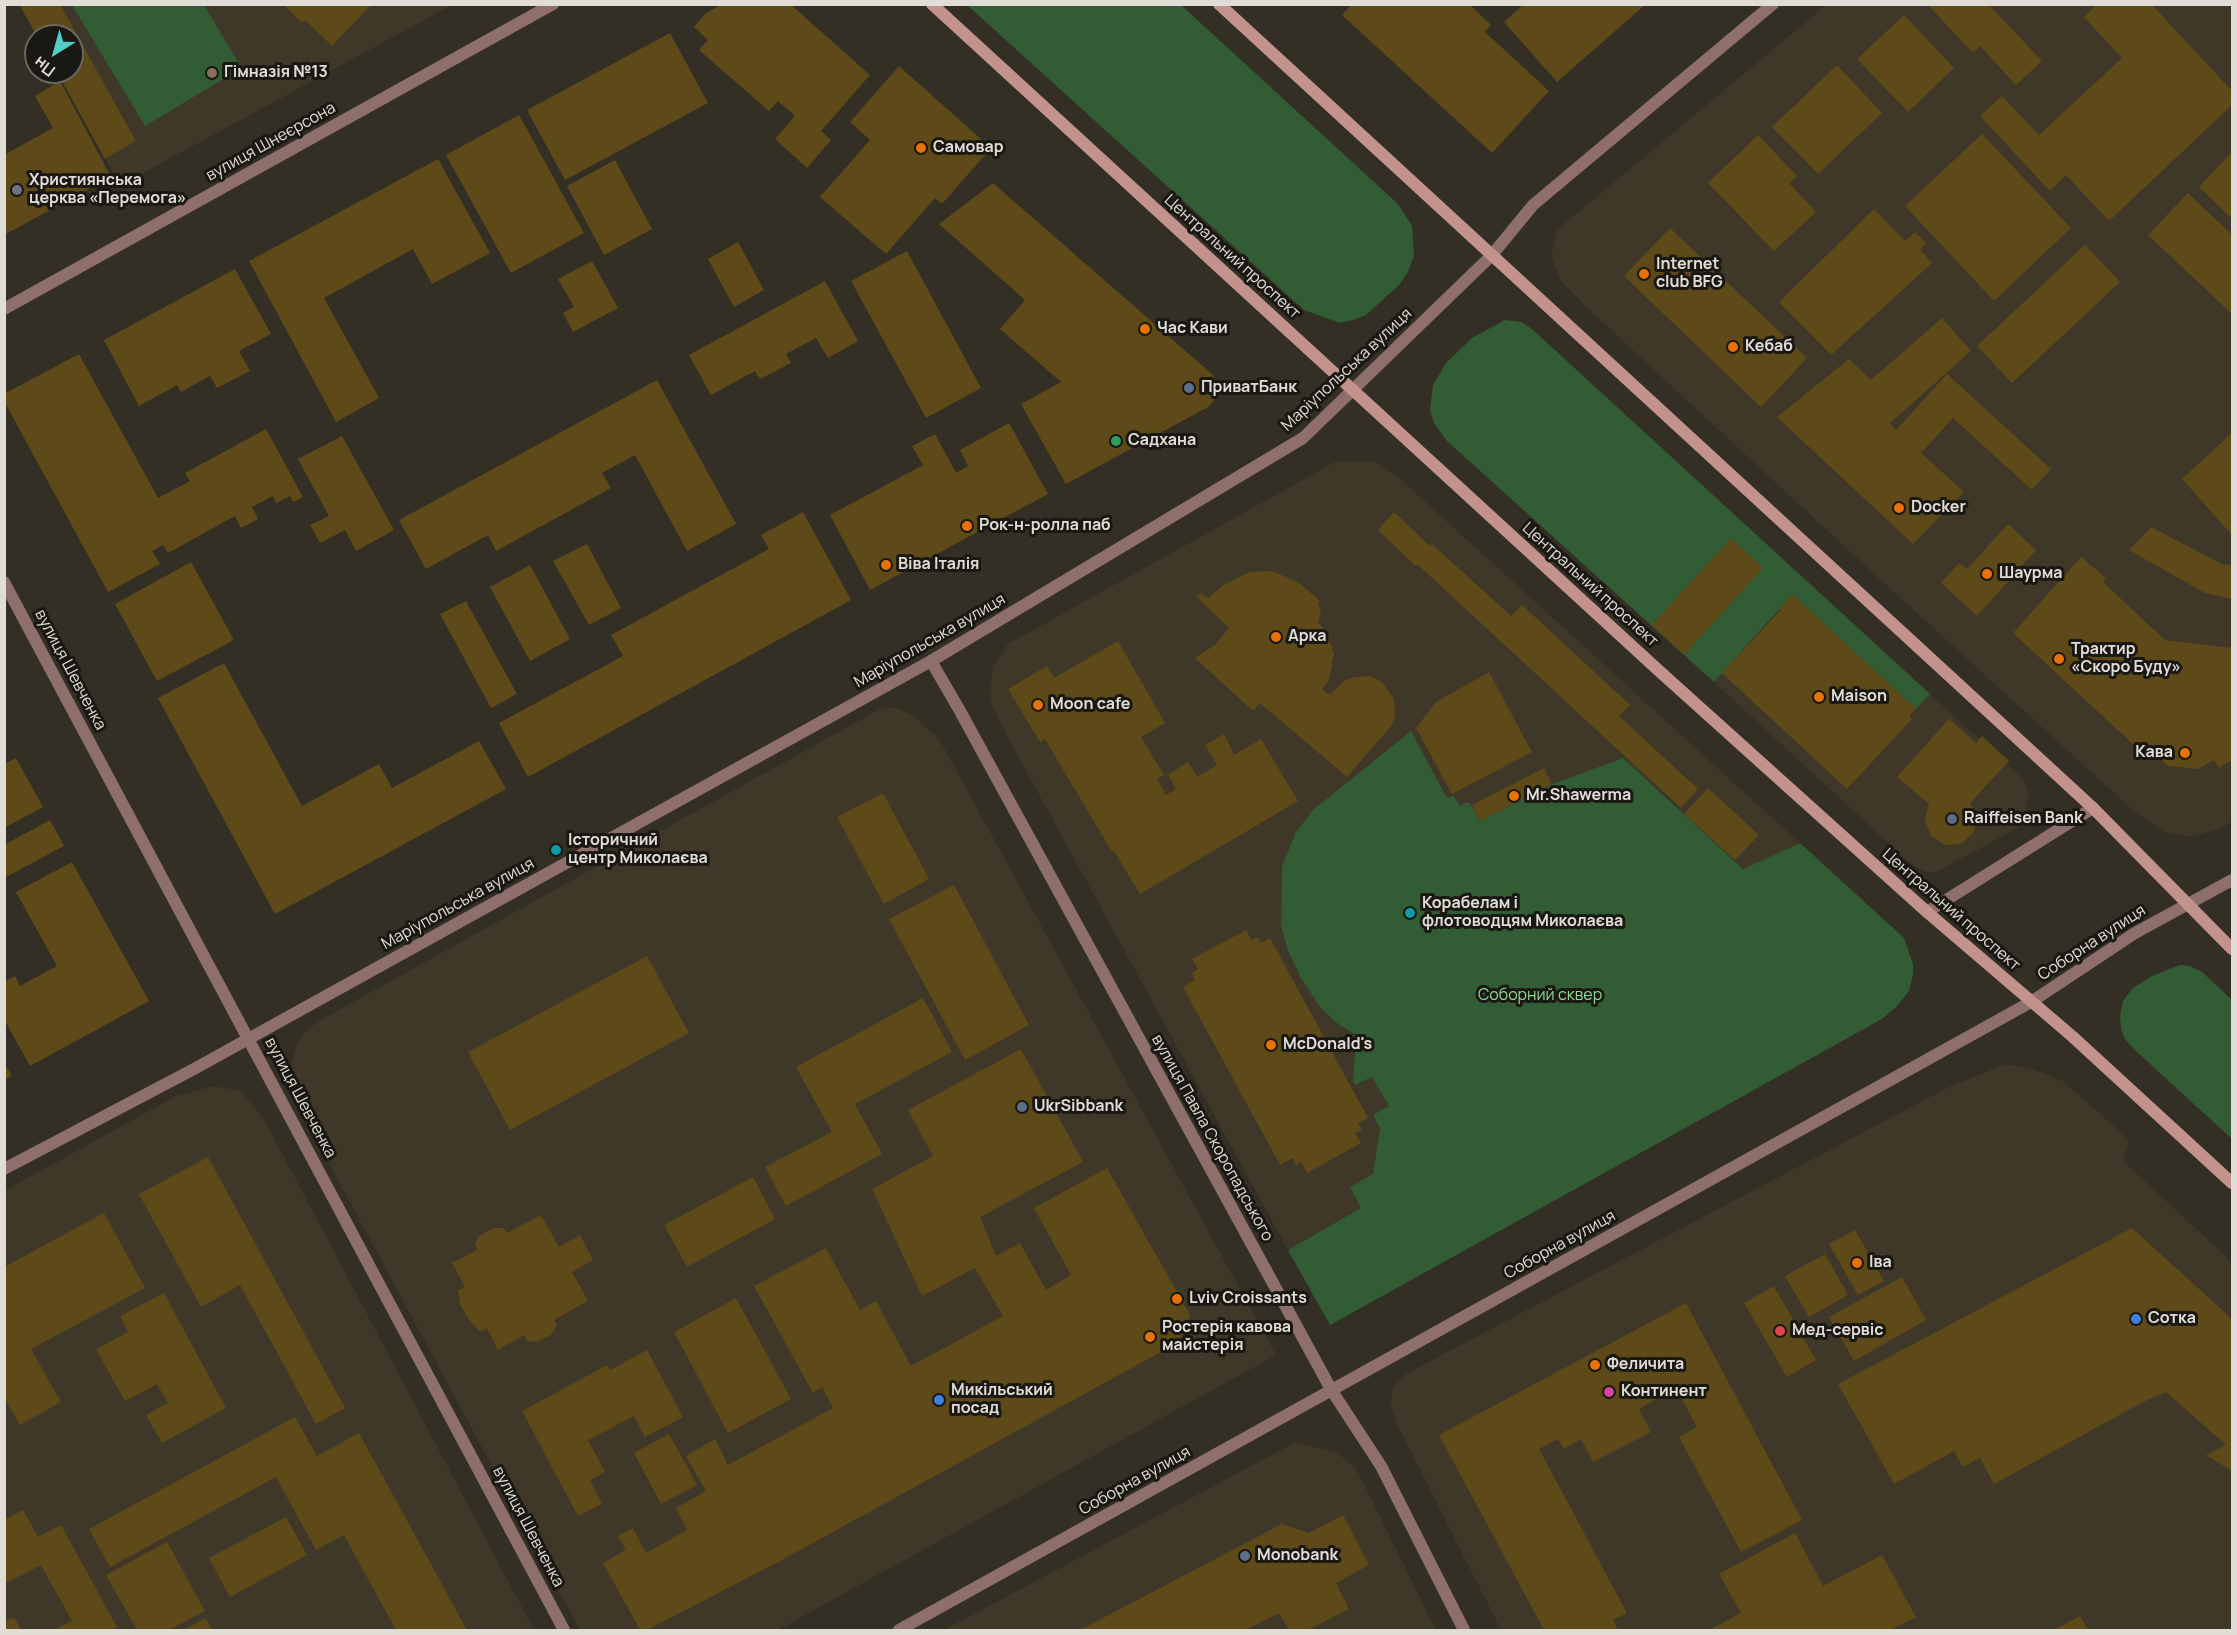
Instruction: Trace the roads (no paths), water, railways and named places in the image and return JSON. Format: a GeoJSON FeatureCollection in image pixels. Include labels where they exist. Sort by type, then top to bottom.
{"type":"FeatureCollection","features":[{"type":"Feature","properties":{"kind":"main road","name":"Центральний проспект"},"geometry":{"type":"LineString","coordinates":[[932,4],[1413,447],[1927,912],[2232,1183]]}},
{"type":"Feature","properties":{"kind":"main road"},"geometry":{"type":"LineString","coordinates":[[1219,4],[2093,808],[2232,949]]}},
{"type":"Feature","properties":{"kind":"street","name":"вулиця Шнеєрсона"},"geometry":{"type":"LineString","coordinates":[[4,309],[553,4]]}},
{"type":"Feature","properties":{"kind":"street","name":"Маріупольська вулиця"},"geometry":{"type":"LineString","coordinates":[[4,1169],[249,1039],[931,661],[1303,438],[1492,255],[1533,205],[1773,4]]}},
{"type":"Feature","properties":{"kind":"street","name":"вулиця Шевченка"},"geometry":{"type":"LineString","coordinates":[[4,582],[564,1630]]}},
{"type":"Feature","properties":{"kind":"street","name":"вулиця Павла Скоропадського"},"geometry":{"type":"LineString","coordinates":[[931,661],[1332,1391],[1381,1466],[1464,1630]]}},
{"type":"Feature","properties":{"kind":"street"},"geometry":{"type":"LineString","coordinates":[[1927,912],[2093,808]]}},
{"type":"Feature","properties":{"kind":"street","name":"Соборна вулиця"},"geometry":{"type":"LineString","coordinates":[[899,1630],[2031,1002],[2135,933],[2232,880]]}},
{"type":"Feature","properties":{"kind":"place","name":"Гімназія №13"},"geometry":{"type":"Point","coordinates":[212,73]}},
{"type":"Feature","properties":{"kind":"place","name":"Самовар"},"geometry":{"type":"Point","coordinates":[921,148]}},
{"type":"Feature","properties":{"kind":"place","name":"Християнська церква «Перемога»"},"geometry":{"type":"Point","coordinates":[17,190]}},
{"type":"Feature","properties":{"kind":"place","name":"Internet club BFG"},"geometry":{"type":"Point","coordinates":[1644,274]}},
{"type":"Feature","properties":{"kind":"place","name":"Час Кави"},"geometry":{"type":"Point","coordinates":[1145,329]}},
{"type":"Feature","properties":{"kind":"place","name":"Кебаб"},"geometry":{"type":"Point","coordinates":[1733,347]}},
{"type":"Feature","properties":{"kind":"place","name":"ПриватБанк"},"geometry":{"type":"Point","coordinates":[1189,388]}},
{"type":"Feature","properties":{"kind":"place","name":"Садхана"},"geometry":{"type":"Point","coordinates":[1116,441]}},
{"type":"Feature","properties":{"kind":"place","name":"Docker"},"geometry":{"type":"Point","coordinates":[1899,508]}},
{"type":"Feature","properties":{"kind":"place","name":"Рок-н-ролла паб"},"geometry":{"type":"Point","coordinates":[967,526]}},
{"type":"Feature","properties":{"kind":"place","name":"Віва Італія"},"geometry":{"type":"Point","coordinates":[886,565]}},
{"type":"Feature","properties":{"kind":"place","name":"Шаурма"},"geometry":{"type":"Point","coordinates":[1987,574]}},
{"type":"Feature","properties":{"kind":"place","name":"Арка"},"geometry":{"type":"Point","coordinates":[1276,637]}},
{"type":"Feature","properties":{"kind":"place","name":"Трактир «Скоро Буду»"},"geometry":{"type":"Point","coordinates":[2059,659]}},
{"type":"Feature","properties":{"kind":"place","name":"Maison"},"geometry":{"type":"Point","coordinates":[1819,697]}},
{"type":"Feature","properties":{"kind":"place","name":"Moon cafe"},"geometry":{"type":"Point","coordinates":[1038,705]}},
{"type":"Feature","properties":{"kind":"place","name":"Кава"},"geometry":{"type":"Point","coordinates":[2185,753]}},
{"type":"Feature","properties":{"kind":"place","name":"Mr.Shawerma"},"geometry":{"type":"Point","coordinates":[1514,796]}},
{"type":"Feature","properties":{"kind":"place","name":"Raiffeisen Bank"},"geometry":{"type":"Point","coordinates":[1952,819]}},
{"type":"Feature","properties":{"kind":"place","name":"Історичний центр Миколаєва"},"geometry":{"type":"Point","coordinates":[556,850]}},
{"type":"Feature","properties":{"kind":"place","name":"Корабелам і флотоводцям Миколаєва"},"geometry":{"type":"Point","coordinates":[1410,913]}},
{"type":"Feature","properties":{"kind":"place","name":"McDonald's"},"geometry":{"type":"Point","coordinates":[1271,1045]}},
{"type":"Feature","properties":{"kind":"place","name":"UkrSibbank"},"geometry":{"type":"Point","coordinates":[1022,1107]}},
{"type":"Feature","properties":{"kind":"place","name":"Іва"},"geometry":{"type":"Point","coordinates":[1857,1263]}},
{"type":"Feature","properties":{"kind":"place","name":"Lviv Croissants"},"geometry":{"type":"Point","coordinates":[1177,1299]}},
{"type":"Feature","properties":{"kind":"place","name":"Сотка"},"geometry":{"type":"Point","coordinates":[2136,1319]}},
{"type":"Feature","properties":{"kind":"place","name":"Мед-сервіс"},"geometry":{"type":"Point","coordinates":[1780,1331]}},
{"type":"Feature","properties":{"kind":"place","name":"Ростерія кавова майстерія"},"geometry":{"type":"Point","coordinates":[1150,1337]}},
{"type":"Feature","properties":{"kind":"place","name":"Феличита"},"geometry":{"type":"Point","coordinates":[1595,1365]}},
{"type":"Feature","properties":{"kind":"place","name":"Континент"},"geometry":{"type":"Point","coordinates":[1609,1392]}},
{"type":"Feature","properties":{"kind":"place","name":"Микільський посад"},"geometry":{"type":"Point","coordinates":[939,1400]}},
{"type":"Feature","properties":{"kind":"place","name":"Monobank"},"geometry":{"type":"Point","coordinates":[1245,1556]}},
{"type":"Feature","properties":{"kind":"park label","name":"Соборний сквер"},"geometry":{"type":"Point","coordinates":[1540,996]}}]}
